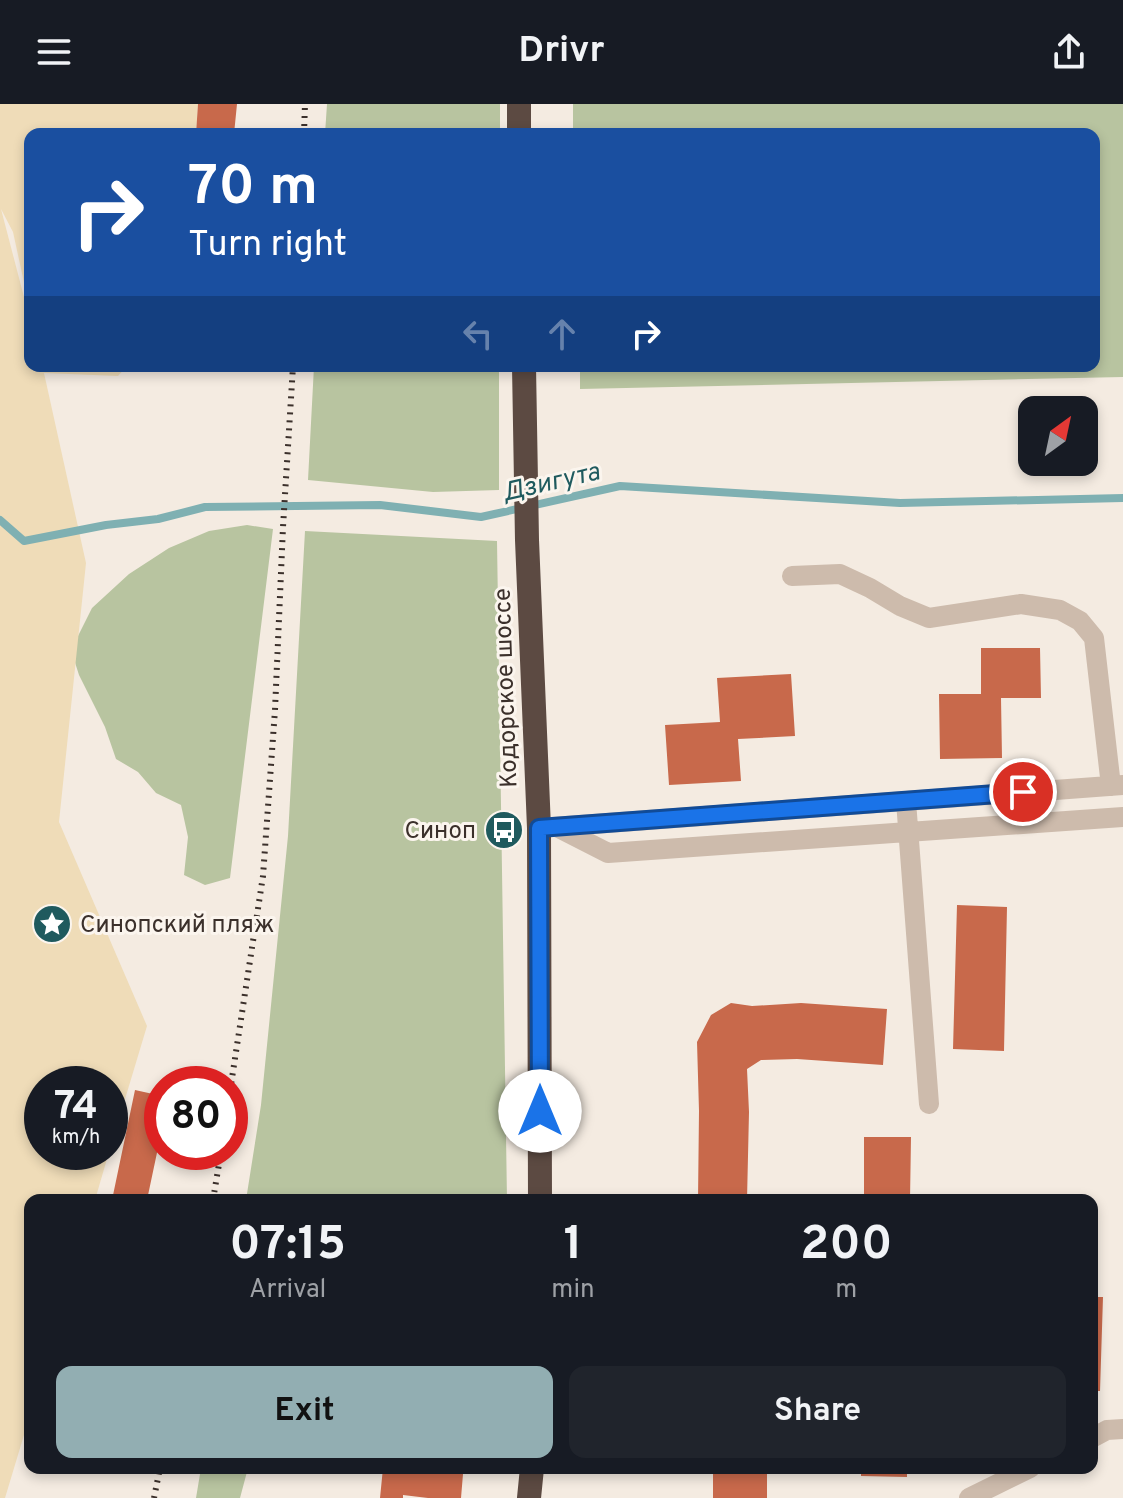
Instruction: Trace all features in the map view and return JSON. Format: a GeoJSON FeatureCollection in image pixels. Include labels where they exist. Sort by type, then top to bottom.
{"type":"FeatureCollection","features":[{"type":"Feature","properties":{"kind":"highway"},"geometry":{"type":"LineString","coordinates":[[519,104],[519,128]]}},
{"type":"Feature","properties":{"kind":"highway","name":"Кодорское шоссе"},"geometry":{"type":"LineString","coordinates":[[524,372],[527,540],[548,827],[540,1194]]}},
{"type":"Feature","properties":{"kind":"highway"},"geometry":{"type":"LineString","coordinates":[[529,1498],[531,1474]]}},
{"type":"Feature","properties":{"kind":"street"},"geometry":{"type":"LineString","coordinates":[[548,827],[1117,786],[1094,638],[1080,621],[1060,610],[1021,604],[929,618],[840,574],[792,576]]}},
{"type":"Feature","properties":{"kind":"street"},"geometry":{"type":"LineString","coordinates":[[906,801],[929,1104]]}},
{"type":"Feature","properties":{"kind":"street"},"geometry":{"type":"LineString","coordinates":[[548,827],[608,853],[1123,817]]}},
{"type":"Feature","properties":{"kind":"street"},"geometry":{"type":"LineString","coordinates":[[1098,1435],[1107,1430],[1123,1429]]}},
{"type":"Feature","properties":{"kind":"street"},"geometry":{"type":"LineString","coordinates":[[969,1498],[1018,1474]]}},
{"type":"Feature","properties":{"kind":"green space"},"geometry":{"type":"Polygon","coordinates":[[[327,104],[500,104],[500,128],[325,128],[327,104]]]}},
{"type":"Feature","properties":{"kind":"green space"},"geometry":{"type":"Polygon","coordinates":[[[573,104],[1123,104],[1123,377],[580,389],[580,372],[1100,372],[1100,128],[573,128],[573,104]]]}},
{"type":"Feature","properties":{"kind":"green space"},"geometry":{"type":"Polygon","coordinates":[[[314,372],[499,372],[499,490],[433,492],[308,480],[314,372]]]}},
{"type":"Feature","properties":{"kind":"green space"},"geometry":{"type":"Polygon","coordinates":[[[247,525],[273,529],[230,878],[205,885],[184,875],[188,837],[181,805],[156,793],[138,772],[116,759],[71,650],[92,608],[129,574],[169,548],[209,531],[247,525]]]}},
{"type":"Feature","properties":{"kind":"green space"},"geometry":{"type":"Polygon","coordinates":[[[305,531],[497,541],[507,1194],[247,1194],[261,1105],[288,836],[305,531]]]}},
{"type":"Feature","properties":{"kind":"green space"},"geometry":{"type":"Polygon","coordinates":[[[200,1474],[246,1474],[240,1498],[196,1498],[200,1474]]]}},
{"type":"Feature","properties":{"kind":"sand","name":"Синопский пляж"},"geometry":{"type":"Polygon","coordinates":[[[0,104],[198,104],[196,128],[24,128],[24,282],[13,232],[1,209],[24,297],[24,372],[122,372],[118,376],[44,373],[86,563],[59,822],[147,1026],[128,1089],[128,1066],[24,1066],[24,1170],[104,1170],[97,1194],[24,1194],[24,1435],[5,1498],[0,1498],[0,104]]]}},
{"type":"Feature","properties":{"kind":"building"},"geometry":{"type":"Polygon","coordinates":[[[198,104],[237,104],[235,128],[196,128],[198,104]]]}},
{"type":"Feature","properties":{"kind":"building"},"geometry":{"type":"Polygon","coordinates":[[[981,648],[1040,648],[1041,698],[1001,698],[1002,758],[940,759],[939,694],[981,694],[981,648]]]}},
{"type":"Feature","properties":{"kind":"building"},"geometry":{"type":"Polygon","coordinates":[[[791,674],[795,736],[738,739],[741,781],[669,785],[665,725],[720,722],[717,678],[791,674]]]}},
{"type":"Feature","properties":{"kind":"building"},"geometry":{"type":"Polygon","coordinates":[[[957,905],[1007,907],[1004,1051],[953,1049],[957,905]]]}},
{"type":"Feature","properties":{"kind":"building"},"geometry":{"type":"Polygon","coordinates":[[[731,1003],[752,1006],[801,1003],[887,1009],[883,1065],[797,1059],[761,1060],[747,1069],[747,1194],[698,1194],[697,1042],[711,1015],[731,1003]]]}},
{"type":"Feature","properties":{"kind":"building"},"geometry":{"type":"Polygon","coordinates":[[[135,1090],[144,1092],[144,1170],[153,1170],[148,1194],[113,1194],[118,1170],[128,1170],[128,1123],[135,1090]]]}},
{"type":"Feature","properties":{"kind":"building"},"geometry":{"type":"Polygon","coordinates":[[[864,1137],[911,1137],[910,1194],[864,1194],[864,1137]]]}},
{"type":"Feature","properties":{"kind":"building"},"geometry":{"type":"Polygon","coordinates":[[[1098,1297],[1103,1297],[1100,1391],[1098,1297]]]}},
{"type":"Feature","properties":{"kind":"building"},"geometry":{"type":"Polygon","coordinates":[[[382,1474],[463,1474],[461,1498],[403,1495],[403,1498],[380,1498],[382,1474]]]}},
{"type":"Feature","properties":{"kind":"building"},"geometry":{"type":"Polygon","coordinates":[[[713,1474],[767,1474],[767,1498],[713,1498],[713,1474]]]}},
{"type":"Feature","properties":{"kind":"building"},"geometry":{"type":"Polygon","coordinates":[[[861,1474],[907,1474],[907,1477],[861,1474]]]}},
{"type":"Feature","properties":{"kind":"waterway","name":"Дзигута"},"geometry":{"type":"LineString","coordinates":[[0,520],[24,541],[106,525],[158,519],[205,507],[380,505],[481,517],[620,486],[900,503],[1123,498]]}},
{"type":"Feature","properties":{"kind":"railway"},"geometry":{"type":"LineString","coordinates":[[304,128],[305,104]]}},
{"type":"Feature","properties":{"kind":"railway"},"geometry":{"type":"LineString","coordinates":[[234,1066],[263,876],[293,372]]}},
{"type":"Feature","properties":{"kind":"railway"},"geometry":{"type":"LineString","coordinates":[[214,1194],[218,1170]]}},
{"type":"Feature","properties":{"kind":"railway"},"geometry":{"type":"LineString","coordinates":[[154,1498],[159,1474]]}},
{"type":"Feature","properties":{"kind":"place","name":"Синоп"},"geometry":{"type":"Point","coordinates":[504,830]}},
{"type":"Feature","properties":{"kind":"place","name":"Синопский пляж"},"geometry":{"type":"Point","coordinates":[52,924]}},
{"type":"Feature","properties":{"kind":"route"},"geometry":{"type":"LineString","coordinates":[[540,1111],[539,828],[1023,792]]}}]}
